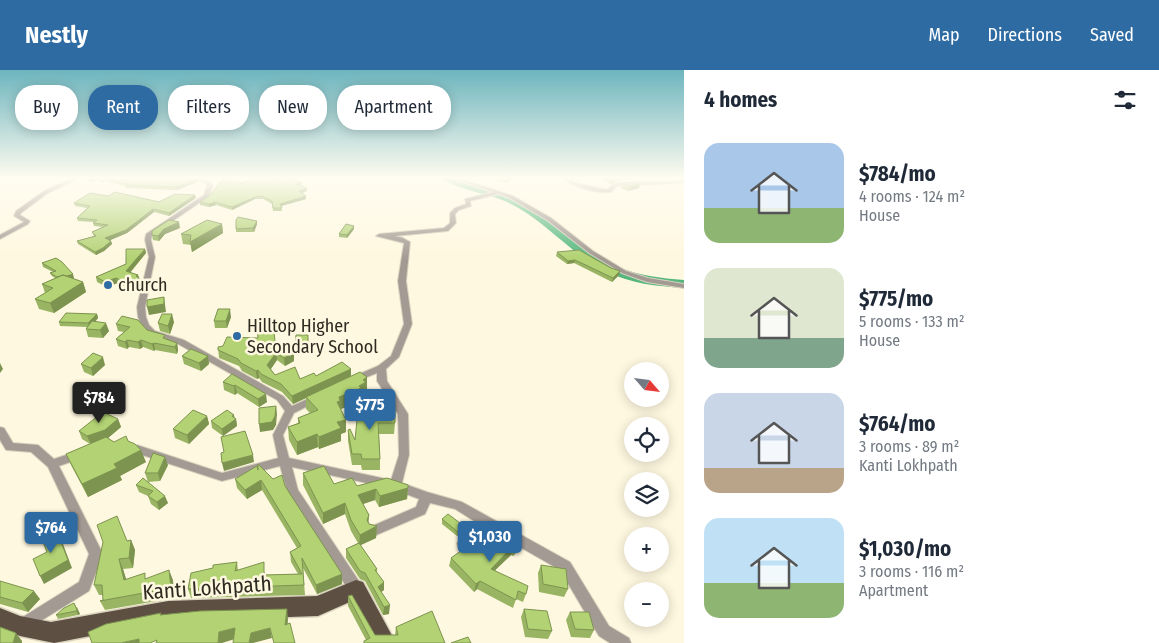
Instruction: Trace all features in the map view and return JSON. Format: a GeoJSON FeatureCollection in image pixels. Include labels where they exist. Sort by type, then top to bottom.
{"type":"FeatureCollection","features":[{"type":"Feature","properties":{"kind":"main road","name":"Kanti Lokhpath"},"geometry":{"type":"LineString","coordinates":[[0,618],[48,638],[168,611],[318,606],[356,589]]}},
{"type":"Feature","properties":{"kind":"main road"},"geometry":{"type":"LineString","coordinates":[[356,589],[385,643]]}},
{"type":"Feature","properties":{"kind":"street"},"geometry":{"type":"LineString","coordinates":[[0,237],[26,223],[27,221],[18,216],[18,212],[27,205]]}},
{"type":"Feature","properties":{"kind":"street"},"geometry":{"type":"LineString","coordinates":[[193,205],[149,234],[147,241],[152,257],[140,304],[146,325],[152,333],[181,342],[280,398],[290,411]]}},
{"type":"Feature","properties":{"kind":"street"},"geometry":{"type":"LineString","coordinates":[[348,383],[381,368],[395,357],[408,324],[402,281],[407,242],[401,239],[379,236],[446,230],[453,223],[452,214],[456,209],[469,205]]}},
{"type":"Feature","properties":{"kind":"street"},"geometry":{"type":"LineString","coordinates":[[523,205],[549,219],[576,241],[624,272],[647,280],[684,286]]}},
{"type":"Feature","properties":{"kind":"street"},"geometry":{"type":"LineString","coordinates":[[381,368],[382,382],[403,414],[404,456],[395,486]]}},
{"type":"Feature","properties":{"kind":"street"},"geometry":{"type":"LineString","coordinates":[[323,395],[290,411],[278,435],[292,491],[356,589]]}},
{"type":"Feature","properties":{"kind":"street"},"geometry":{"type":"LineString","coordinates":[[0,431],[10,447],[34,448],[52,464],[96,554],[84,586],[20,626]]}},
{"type":"Feature","properties":{"kind":"street"},"geometry":{"type":"LineString","coordinates":[[137,449],[222,477],[284,461],[395,486],[426,497],[458,505],[564,566],[604,631],[624,643]]}},
{"type":"Feature","properties":{"kind":"street"},"geometry":{"type":"LineString","coordinates":[[52,464],[87,451]]}},
{"type":"Feature","properties":{"kind":"street"},"geometry":{"type":"LineString","coordinates":[[374,531],[421,510],[426,497]]}},
{"type":"Feature","properties":{"kind":"street"},"geometry":{"type":"LineString","coordinates":[[463,543],[483,520]]}},
{"type":"Feature","properties":{"kind":"building"},"geometry":{"type":"Polygon","coordinates":[[[83,205],[181,205],[169,213],[153,209],[126,230],[105,238],[111,241],[95,252],[77,241],[96,236],[92,232],[108,225],[93,223],[97,220],[77,218],[90,206],[83,205]]]}},
{"type":"Feature","properties":{"kind":"building"},"geometry":{"type":"Polygon","coordinates":[[[273,205],[280,205],[282,208],[273,208],[273,205]]]}},
{"type":"Feature","properties":{"kind":"building"},"geometry":{"type":"Polygon","coordinates":[[[238,217],[257,221],[253,228],[236,229],[238,217]]]}},
{"type":"Feature","properties":{"kind":"building"},"geometry":{"type":"Polygon","coordinates":[[[169,220],[179,222],[164,229],[158,236],[152,235],[152,231],[169,220]]]}},
{"type":"Feature","properties":{"kind":"building"},"geometry":{"type":"Polygon","coordinates":[[[207,220],[222,224],[190,242],[191,235],[181,234],[207,220]]]}},
{"type":"Feature","properties":{"kind":"building"},"geometry":{"type":"Polygon","coordinates":[[[346,224],[354,226],[347,235],[339,234],[346,224]]]}},
{"type":"Feature","properties":{"kind":"building"},"geometry":{"type":"Polygon","coordinates":[[[126,249],[145,249],[126,271],[138,275],[136,276],[139,278],[129,284],[116,278],[105,282],[96,277],[126,264],[126,249]]]}},
{"type":"Feature","properties":{"kind":"building"},"geometry":{"type":"Polygon","coordinates":[[[579,250],[620,271],[613,278],[575,260],[568,261],[557,252],[579,250]]]}},
{"type":"Feature","properties":{"kind":"building"},"geometry":{"type":"Polygon","coordinates":[[[56,258],[73,274],[57,277],[50,273],[56,271],[42,263],[56,258]]]}},
{"type":"Feature","properties":{"kind":"building"},"geometry":{"type":"Polygon","coordinates":[[[63,275],[83,282],[50,303],[35,299],[53,288],[42,284],[63,275]]]}},
{"type":"Feature","properties":{"kind":"building"},"geometry":{"type":"Polygon","coordinates":[[[164,297],[164,304],[147,307],[147,300],[164,297]]]}},
{"type":"Feature","properties":{"kind":"building"},"geometry":{"type":"Polygon","coordinates":[[[218,309],[230,309],[226,321],[214,321],[218,309]]]}},
{"type":"Feature","properties":{"kind":"building"},"geometry":{"type":"Polygon","coordinates":[[[66,313],[97,314],[88,323],[59,322],[66,313]]]}},
{"type":"Feature","properties":{"kind":"building"},"geometry":{"type":"Polygon","coordinates":[[[162,314],[172,314],[168,326],[158,323],[162,314]]]}},
{"type":"Feature","properties":{"kind":"building"},"geometry":{"type":"Polygon","coordinates":[[[122,316],[138,320],[147,330],[165,335],[163,338],[177,343],[175,347],[152,344],[141,340],[138,342],[127,340],[125,342],[116,339],[130,327],[116,324],[122,316]]]}},
{"type":"Feature","properties":{"kind":"building"},"geometry":{"type":"Polygon","coordinates":[[[92,321],[106,323],[100,330],[86,329],[92,321]]]}},
{"type":"Feature","properties":{"kind":"building"},"geometry":{"type":"Polygon","coordinates":[[[273,323],[275,341],[294,353],[284,358],[276,353],[267,365],[275,375],[295,367],[300,379],[314,373],[316,376],[342,362],[351,369],[292,396],[281,384],[261,374],[258,370],[256,371],[241,363],[238,359],[218,350],[218,347],[223,346],[227,337],[258,338],[257,324],[273,323]]]}},
{"type":"Feature","properties":{"kind":"building"},"geometry":{"type":"Polygon","coordinates":[[[296,335],[308,335],[308,344],[295,344],[296,335]]]}},
{"type":"Feature","properties":{"kind":"building"},"geometry":{"type":"Polygon","coordinates":[[[191,349],[208,356],[199,363],[182,356],[191,349]]]}},
{"type":"Feature","properties":{"kind":"building"},"geometry":{"type":"Polygon","coordinates":[[[93,353],[103,357],[91,368],[81,364],[93,353]]]}},
{"type":"Feature","properties":{"kind":"building"},"geometry":{"type":"Polygon","coordinates":[[[360,372],[367,377],[363,380],[366,382],[359,386],[361,388],[339,397],[340,401],[337,402],[346,420],[337,422],[341,428],[319,437],[317,434],[297,442],[288,427],[300,423],[298,418],[318,410],[306,397],[360,372]]]}},
{"type":"Feature","properties":{"kind":"building"},"geometry":{"type":"Polygon","coordinates":[[[232,374],[266,394],[258,399],[235,385],[223,382],[232,374]]]}},
{"type":"Feature","properties":{"kind":"building"},"geometry":{"type":"Polygon","coordinates":[[[384,404],[395,405],[395,423],[378,423],[380,459],[362,459],[361,454],[352,454],[348,430],[350,429],[355,440],[358,410],[384,410],[384,404]]]}},
{"type":"Feature","properties":{"kind":"building"},"geometry":{"type":"Polygon","coordinates":[[[276,406],[272,422],[259,424],[259,408],[276,406]]]}},
{"type":"Feature","properties":{"kind":"building"},"geometry":{"type":"Polygon","coordinates":[[[193,410],[207,416],[187,435],[173,429],[193,410]]]}},
{"type":"Feature","properties":{"kind":"building"},"geometry":{"type":"Polygon","coordinates":[[[227,410],[236,419],[222,429],[211,421],[227,410]]]}},
{"type":"Feature","properties":{"kind":"building"},"geometry":{"type":"Polygon","coordinates":[[[103,412],[118,419],[105,430],[87,436],[79,431],[103,412]]]}},
{"type":"Feature","properties":{"kind":"building"},"geometry":{"type":"Polygon","coordinates":[[[245,431],[253,455],[222,463],[221,453],[224,452],[221,437],[245,431]]]}},
{"type":"Feature","properties":{"kind":"building"},"geometry":{"type":"Polygon","coordinates":[[[126,436],[128,441],[135,444],[141,450],[114,464],[117,468],[82,484],[66,454],[106,437],[114,442],[126,436]]]}},
{"type":"Feature","properties":{"kind":"building"},"geometry":{"type":"Polygon","coordinates":[[[153,453],[165,457],[158,473],[145,473],[153,453]]]}},
{"type":"Feature","properties":{"kind":"building"},"geometry":{"type":"Polygon","coordinates":[[[258,464],[273,479],[282,475],[285,486],[342,574],[316,585],[302,558],[304,585],[188,589],[191,573],[213,568],[213,565],[237,562],[235,571],[264,562],[264,575],[302,574],[290,552],[301,546],[261,480],[245,490],[235,479],[257,466],[258,470],[258,464]]]}},
{"type":"Feature","properties":{"kind":"building"},"geometry":{"type":"Polygon","coordinates":[[[324,466],[334,484],[352,478],[357,486],[387,478],[408,485],[408,488],[380,496],[376,489],[358,495],[369,515],[367,520],[369,524],[377,526],[360,535],[351,520],[345,503],[323,513],[303,473],[324,466]]]}},
{"type":"Feature","properties":{"kind":"building"},"geometry":{"type":"Polygon","coordinates":[[[143,478],[165,496],[157,502],[148,496],[153,491],[136,485],[143,478]]]}},
{"type":"Feature","properties":{"kind":"building"},"geometry":{"type":"Polygon","coordinates":[[[448,514],[464,526],[458,532],[442,519],[448,514]]]}},
{"type":"Feature","properties":{"kind":"building"},"geometry":{"type":"Polygon","coordinates":[[[117,516],[127,541],[131,540],[129,558],[119,559],[124,580],[145,573],[145,579],[169,570],[171,588],[100,601],[103,600],[102,585],[94,585],[103,542],[97,525],[117,516]]]}},
{"type":"Feature","properties":{"kind":"building"},"geometry":{"type":"Polygon","coordinates":[[[56,529],[68,560],[40,576],[33,559],[47,552],[41,537],[56,529]]]}},
{"type":"Feature","properties":{"kind":"building"},"geometry":{"type":"Polygon","coordinates":[[[503,530],[522,540],[516,548],[513,546],[491,569],[528,586],[526,594],[518,591],[516,600],[480,581],[476,584],[451,558],[469,545],[478,535],[489,544],[503,530]]]}},
{"type":"Feature","properties":{"kind":"building"},"geometry":{"type":"Polygon","coordinates":[[[359,543],[384,582],[378,587],[390,605],[384,607],[365,573],[360,571],[346,549],[359,543]]]}},
{"type":"Feature","properties":{"kind":"building"},"geometry":{"type":"Polygon","coordinates":[[[541,565],[566,569],[568,589],[543,584],[541,565]]]}},
{"type":"Feature","properties":{"kind":"building"},"geometry":{"type":"Polygon","coordinates":[[[0,581],[34,591],[22,603],[0,597],[0,581]]]}},
{"type":"Feature","properties":{"kind":"building"},"geometry":{"type":"Polygon","coordinates":[[[352,595],[375,635],[398,635],[396,627],[432,611],[445,643],[364,643],[364,641],[370,638],[348,596],[352,595]]]}},
{"type":"Feature","properties":{"kind":"building"},"geometry":{"type":"Polygon","coordinates":[[[74,603],[76,611],[56,615],[64,608],[74,603]]]}},
{"type":"Feature","properties":{"kind":"building"},"geometry":{"type":"Polygon","coordinates":[[[287,609],[285,625],[290,623],[295,643],[274,643],[270,628],[251,633],[249,643],[233,643],[235,628],[219,632],[218,643],[156,643],[157,640],[150,643],[139,643],[139,639],[121,643],[92,643],[88,632],[106,624],[161,613],[160,615],[200,611],[287,609]]]}},
{"type":"Feature","properties":{"kind":"building"},"geometry":{"type":"Polygon","coordinates":[[[524,609],[547,611],[552,631],[528,629],[524,609]]]}},
{"type":"Feature","properties":{"kind":"building"},"geometry":{"type":"Polygon","coordinates":[[[570,612],[589,612],[594,630],[575,629],[570,612]]]}},
{"type":"Feature","properties":{"kind":"building"},"geometry":{"type":"Polygon","coordinates":[[[0,627],[16,633],[13,643],[0,643],[0,627]]]}},
{"type":"Feature","properties":{"kind":"building"},"geometry":{"type":"Polygon","coordinates":[[[468,637],[471,643],[451,643],[468,637]]]}},
{"type":"Feature","properties":{"kind":"waterway"},"geometry":{"type":"LineString","coordinates":[[522,205],[547,222],[584,252],[610,268],[638,278],[684,284]]}},
{"type":"Feature","properties":{"kind":"place","name":"church"},"geometry":{"type":"Point","coordinates":[108,285]}},
{"type":"Feature","properties":{"kind":"place","name":"Hilltop Higher Secondary School"},"geometry":{"type":"Point","coordinates":[237,336]}}]}
